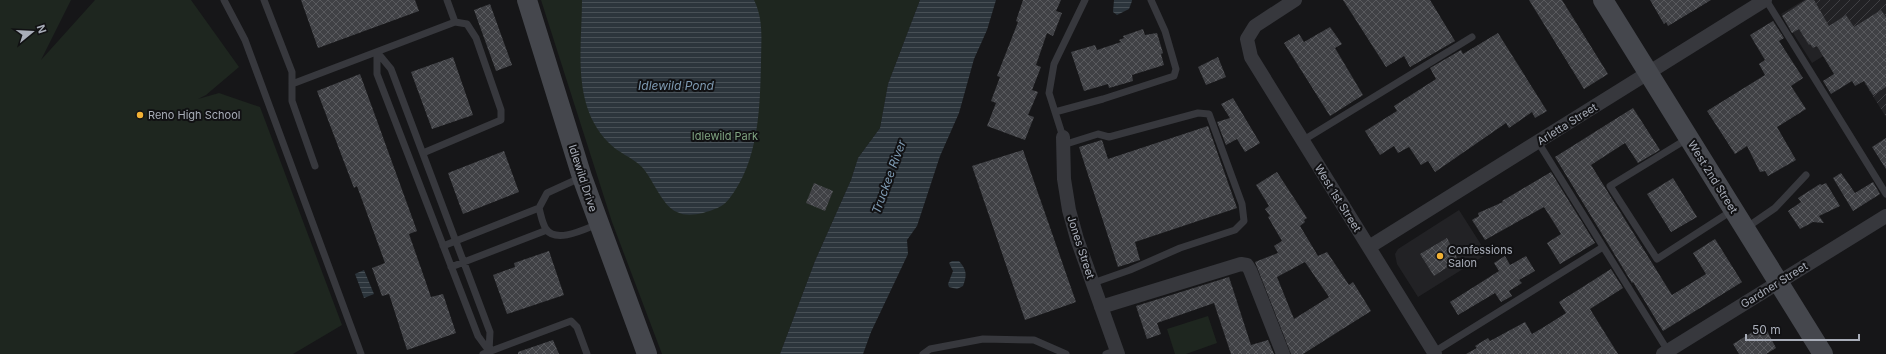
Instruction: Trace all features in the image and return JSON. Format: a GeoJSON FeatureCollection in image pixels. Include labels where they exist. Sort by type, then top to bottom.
{"type":"FeatureCollection","features":[{"type":"Feature","properties":{"kind":"street","name":"Idlewild Drive"},"geometry":{"type":"LineString","coordinates":[[527,0],[582,177],[647,354]]}},
{"type":"Feature","properties":{"kind":"street","name":"West 1st Street"},"geometry":{"type":"LineString","coordinates":[[1296,0],[1255,26],[1247,39],[1251,57],[1435,353]]}},
{"type":"Feature","properties":{"kind":"street","name":"West 2nd Street"},"geometry":{"type":"LineString","coordinates":[[1603,0],[1823,354]]}},
{"type":"Feature","properties":{"kind":"street","name":"Arletta Street"},"geometry":{"type":"LineString","coordinates":[[1369,247],[1765,0]]}},
{"type":"Feature","properties":{"kind":"street","name":"Jones Street"},"geometry":{"type":"LineString","coordinates":[[1063,141],[1064,179],[1069,210],[1077,239],[1101,307],[1114,353]]}},
{"type":"Feature","properties":{"kind":"street","name":"Gardner Street"},"geometry":{"type":"LineString","coordinates":[[1665,352],[1886,216]]}},
{"type":"Feature","properties":{"kind":"street"},"geometry":{"type":"LineString","coordinates":[[1101,307],[1241,264],[1247,265],[1283,354]]}},
{"type":"Feature","properties":{"kind":"lane"},"geometry":{"type":"LineString","coordinates":[[224,0],[245,40],[361,354]]}},
{"type":"Feature","properties":{"kind":"lane"},"geometry":{"type":"LineString","coordinates":[[264,0],[292,72],[292,100],[315,166]]}},
{"type":"Feature","properties":{"kind":"lane"},"geometry":{"type":"LineString","coordinates":[[447,0],[455,22]]}},
{"type":"Feature","properties":{"kind":"lane"},"geometry":{"type":"LineString","coordinates":[[1085,0],[1054,64],[1049,93],[1063,141],[1098,134],[1109,137],[1198,113],[1209,114],[1242,204],[1244,221],[1235,230],[1180,248],[1130,270],[1093,283]]}},
{"type":"Feature","properties":{"kind":"lane"},"geometry":{"type":"LineString","coordinates":[[1055,112],[1103,99],[1174,76],[1176,69],[1165,31],[1151,0]]}},
{"type":"Feature","properties":{"kind":"lane"},"geometry":{"type":"LineString","coordinates":[[1765,0],[1886,194]]}},
{"type":"Feature","properties":{"kind":"lane"},"geometry":{"type":"LineString","coordinates":[[292,84],[455,22],[467,24],[476,38],[501,110],[500,120],[423,152]]}},
{"type":"Feature","properties":{"kind":"lane"},"geometry":{"type":"LineString","coordinates":[[1302,141],[1472,37]]}},
{"type":"Feature","properties":{"kind":"lane"},"geometry":{"type":"LineString","coordinates":[[377,52],[391,68],[490,332],[486,353]]}},
{"type":"Feature","properties":{"kind":"lane"},"geometry":{"type":"LineString","coordinates":[[377,52],[378,74],[451,267],[486,353]]}},
{"type":"Feature","properties":{"kind":"lane"},"geometry":{"type":"LineString","coordinates":[[1689,137],[1610,186],[1657,259],[1733,209]]}},
{"type":"Feature","properties":{"kind":"lane"},"geometry":{"type":"LineString","coordinates":[[1538,142],[1603,247],[1665,352]]}},
{"type":"Feature","properties":{"kind":"lane"},"geometry":{"type":"LineString","coordinates":[[1746,228],[1775,208],[1806,175]]}},
{"type":"Feature","properties":{"kind":"lane"},"geometry":{"type":"LineString","coordinates":[[443,246],[539,208],[547,193],[582,177]]}},
{"type":"Feature","properties":{"kind":"lane"},"geometry":{"type":"LineString","coordinates":[[539,208],[547,230],[553,235],[570,235],[598,224]]}},
{"type":"Feature","properties":{"kind":"lane"},"geometry":{"type":"LineString","coordinates":[[451,267],[547,230]]}},
{"type":"Feature","properties":{"kind":"lane"},"geometry":{"type":"LineString","coordinates":[[1435,353],[1603,247]]}},
{"type":"Feature","properties":{"kind":"lane"},"geometry":{"type":"LineString","coordinates":[[486,353],[571,321],[577,327],[587,354]]}},
{"type":"Feature","properties":{"kind":"lane"},"geometry":{"type":"LineString","coordinates":[[923,354],[930,349],[983,339],[1034,340],[1066,354]]}},
{"type":"Feature","properties":{"kind":"shaded area"},"geometry":{"type":"Polygon","coordinates":[[[1804,0],[1813,0],[1841,45],[1812,63],[1781,14],[1804,0]]]}},
{"type":"Feature","properties":{"kind":"shaded area"},"geometry":{"type":"Polygon","coordinates":[[[1813,0],[1886,0],[1886,117],[1841,45],[1813,0]]]}},
{"type":"Feature","properties":{"kind":"shaded area"},"geometry":{"type":"Polygon","coordinates":[[[1459,210],[1487,254],[1418,297],[1397,264],[1395,254],[1398,249],[1459,210]]]}},
{"type":"Feature","properties":{"kind":"green space","name":"Reno High School"},"geometry":{"type":"Polygon","coordinates":[[[0,0],[71,0],[41,60],[95,0],[191,0],[239,67],[206,95],[198,99],[219,93],[260,107],[342,325],[293,354],[0,354],[0,0]]]}},
{"type":"Feature","properties":{"kind":"green space","name":"Idlewild Park"},"geometry":{"type":"Polygon","coordinates":[[[541,0],[920,0],[888,84],[880,128],[858,158],[851,180],[815,261],[780,354],[662,354],[612,222],[541,0]]]}},
{"type":"Feature","properties":{"kind":"green space"},"geometry":{"type":"Polygon","coordinates":[[[1208,316],[1217,343],[1186,354],[1175,354],[1167,329],[1208,316]]]}},
{"type":"Feature","properties":{"kind":"water","name":"Idlewild Pond"},"geometry":{"type":"Polygon","coordinates":[[[582,0],[754,0],[761,23],[760,97],[756,134],[747,168],[739,184],[724,204],[710,211],[693,215],[686,215],[672,209],[662,198],[642,167],[612,146],[596,127],[588,110],[581,74],[580,56],[582,0]]]}},
{"type":"Feature","properties":{"kind":"water","name":"Truckee River"},"geometry":{"type":"Polygon","coordinates":[[[920,0],[996,0],[987,30],[974,59],[959,113],[940,156],[917,226],[907,240],[908,254],[871,332],[863,354],[780,354],[815,261],[851,180],[858,158],[880,128],[888,84],[920,0]]]}},
{"type":"Feature","properties":{"kind":"water"},"geometry":{"type":"Polygon","coordinates":[[[1114,0],[1132,1],[1129,9],[1117,15],[1113,12],[1114,0]]]}},
{"type":"Feature","properties":{"kind":"water"},"geometry":{"type":"Polygon","coordinates":[[[952,261],[959,261],[964,267],[966,273],[963,286],[957,289],[949,287],[948,284],[953,271],[949,263],[952,261]]]}},
{"type":"Feature","properties":{"kind":"water"},"geometry":{"type":"Polygon","coordinates":[[[364,270],[374,294],[364,298],[355,274],[364,270]]]}},
{"type":"Feature","properties":{"kind":"building"},"geometry":{"type":"Polygon","coordinates":[[[301,0],[415,0],[419,11],[318,48],[301,0]]]}},
{"type":"Feature","properties":{"kind":"building"},"geometry":{"type":"Polygon","coordinates":[[[1023,0],[1061,0],[1056,11],[1062,13],[1053,36],[1047,33],[1036,65],[1041,67],[1032,90],[1038,92],[1028,115],[1034,117],[1025,140],[987,126],[996,103],[991,101],[1000,77],[997,76],[1018,22],[1016,21],[1023,0]]]}},
{"type":"Feature","properties":{"kind":"building"},"geometry":{"type":"Polygon","coordinates":[[[1343,0],[1430,0],[1455,41],[1410,67],[1404,56],[1386,67],[1343,0]]]}},
{"type":"Feature","properties":{"kind":"building"},"geometry":{"type":"Polygon","coordinates":[[[1529,0],[1562,0],[1608,74],[1584,89],[1529,0]]]}},
{"type":"Feature","properties":{"kind":"building"},"geometry":{"type":"Polygon","coordinates":[[[1650,0],[1711,0],[1668,26],[1666,22],[1664,24],[1650,0]]]}},
{"type":"Feature","properties":{"kind":"building"},"geometry":{"type":"Polygon","coordinates":[[[1806,0],[1814,0],[1829,26],[1846,15],[1854,27],[1881,10],[1886,17],[1886,87],[1873,95],[1864,81],[1855,86],[1852,81],[1831,94],[1823,81],[1834,74],[1817,46],[1813,48],[1810,44],[1809,45],[1799,29],[1792,33],[1782,16],[1806,0]]]}},
{"type":"Feature","properties":{"kind":"building"},"geometry":{"type":"Polygon","coordinates":[[[490,4],[512,65],[496,71],[474,10],[490,4]]]}},
{"type":"Feature","properties":{"kind":"building"},"geometry":{"type":"Polygon","coordinates":[[[1773,21],[1784,38],[1779,41],[1803,78],[1791,86],[1806,109],[1777,127],[1796,160],[1768,176],[1765,171],[1760,172],[1747,146],[1735,154],[1707,111],[1765,75],[1759,64],[1765,60],[1750,35],[1773,21]]]}},
{"type":"Feature","properties":{"kind":"building"},"geometry":{"type":"Polygon","coordinates":[[[1330,27],[1342,44],[1335,48],[1363,95],[1330,116],[1284,43],[1299,34],[1304,42],[1330,27]]]}},
{"type":"Feature","properties":{"kind":"building"},"geometry":{"type":"Polygon","coordinates":[[[1143,29],[1145,35],[1157,33],[1163,53],[1161,54],[1164,65],[1132,75],[1133,81],[1109,88],[1108,84],[1084,91],[1071,52],[1095,45],[1097,50],[1121,42],[1119,40],[1124,38],[1123,36],[1143,29]]]}},
{"type":"Feature","properties":{"kind":"building"},"geometry":{"type":"Polygon","coordinates":[[[1498,33],[1547,111],[1535,118],[1532,112],[1509,128],[1506,123],[1435,172],[1428,161],[1421,165],[1409,147],[1398,153],[1394,146],[1380,155],[1365,131],[1397,111],[1394,106],[1436,79],[1430,68],[1461,50],[1463,54],[1498,33]]]}},
{"type":"Feature","properties":{"kind":"building"},"geometry":{"type":"Polygon","coordinates":[[[453,57],[473,115],[432,129],[411,72],[453,57]]]}},
{"type":"Feature","properties":{"kind":"building"},"geometry":{"type":"Polygon","coordinates":[[[1218,57],[1226,77],[1206,85],[1198,67],[1218,57]]]}},
{"type":"Feature","properties":{"kind":"building"},"geometry":{"type":"Polygon","coordinates":[[[360,74],[417,231],[409,234],[431,297],[443,294],[456,333],[407,350],[389,294],[382,296],[372,268],[385,263],[357,186],[354,188],[317,91],[360,74]]]}},
{"type":"Feature","properties":{"kind":"building"},"geometry":{"type":"Polygon","coordinates":[[[1233,98],[1260,143],[1245,152],[1237,139],[1226,145],[1217,122],[1230,118],[1221,104],[1233,98]]]}},
{"type":"Feature","properties":{"kind":"building"},"geometry":{"type":"Polygon","coordinates":[[[1633,108],[1660,150],[1638,163],[1625,143],[1591,165],[1672,295],[1706,274],[1693,253],[1715,239],[1742,282],[1663,331],[1555,157],[1633,108]]]}},
{"type":"Feature","properties":{"kind":"building"},"geometry":{"type":"Polygon","coordinates":[[[1208,126],[1237,208],[1135,242],[1140,260],[1118,267],[1079,147],[1102,140],[1108,159],[1208,126]]]}},
{"type":"Feature","properties":{"kind":"building"},"geometry":{"type":"Polygon","coordinates":[[[1886,138],[1886,169],[1872,147],[1886,138]]]}},
{"type":"Feature","properties":{"kind":"building"},"geometry":{"type":"Polygon","coordinates":[[[1023,150],[1076,302],[1025,320],[972,166],[1023,150]]]}},
{"type":"Feature","properties":{"kind":"building"},"geometry":{"type":"Polygon","coordinates":[[[504,151],[519,192],[463,214],[448,173],[504,151]]]}},
{"type":"Feature","properties":{"kind":"building"},"geometry":{"type":"Polygon","coordinates":[[[1277,172],[1307,218],[1300,226],[1318,256],[1327,252],[1349,285],[1353,282],[1371,311],[1303,354],[1291,354],[1255,262],[1278,253],[1274,246],[1282,241],[1265,209],[1269,206],[1256,185],[1277,172]],[[1305,262],[1277,277],[1294,319],[1329,297],[1305,262]]]}},
{"type":"Feature","properties":{"kind":"building"},"geometry":{"type":"Polygon","coordinates":[[[1551,172],[1595,243],[1560,264],[1547,243],[1561,234],[1544,207],[1485,240],[1472,220],[1479,216],[1478,213],[1503,202],[1502,201],[1551,172]]]}},
{"type":"Feature","properties":{"kind":"building"},"geometry":{"type":"Polygon","coordinates":[[[1841,173],[1855,193],[1873,182],[1880,194],[1853,211],[1833,178],[1841,173]]]}},
{"type":"Feature","properties":{"kind":"building"},"geometry":{"type":"Polygon","coordinates":[[[1673,178],[1697,217],[1671,232],[1647,194],[1673,178]]]}},
{"type":"Feature","properties":{"kind":"building"},"geometry":{"type":"Polygon","coordinates":[[[814,183],[833,191],[825,211],[806,203],[814,183]]]}},
{"type":"Feature","properties":{"kind":"building"},"geometry":{"type":"Polygon","coordinates":[[[1826,183],[1840,206],[1819,216],[1824,223],[1813,222],[1800,229],[1788,211],[1801,202],[1798,198],[1820,184],[1822,185],[1826,183]]]}},
{"type":"Feature","properties":{"kind":"building","name":"Confessions Salon"},"geometry":{"type":"Polygon","coordinates":[[[1447,238],[1458,260],[1434,276],[1420,254],[1447,238]]]}},
{"type":"Feature","properties":{"kind":"building"},"geometry":{"type":"Polygon","coordinates":[[[549,251],[564,295],[507,314],[493,275],[515,267],[514,263],[549,251]]]}},
{"type":"Feature","properties":{"kind":"building"},"geometry":{"type":"Polygon","coordinates":[[[1505,256],[1510,265],[1526,256],[1535,271],[1519,280],[1522,283],[1509,291],[1512,296],[1501,302],[1495,293],[1458,315],[1450,302],[1499,271],[1494,263],[1505,256]]]}},
{"type":"Feature","properties":{"kind":"building"},"geometry":{"type":"Polygon","coordinates":[[[1611,269],[1623,288],[1590,309],[1618,354],[1466,354],[1477,348],[1475,346],[1488,338],[1490,341],[1525,322],[1532,334],[1544,327],[1566,313],[1559,302],[1611,269]]]}},
{"type":"Feature","properties":{"kind":"building"},"geometry":{"type":"Polygon","coordinates":[[[1229,277],[1251,345],[1268,340],[1274,354],[1231,354],[1214,303],[1157,323],[1161,334],[1147,339],[1136,306],[1229,277]]]}},
{"type":"Feature","properties":{"kind":"building"},"geometry":{"type":"Polygon","coordinates":[[[1764,325],[1776,348],[1766,354],[1739,354],[1733,344],[1764,325]]]}},
{"type":"Feature","properties":{"kind":"building"},"geometry":{"type":"Polygon","coordinates":[[[553,340],[559,354],[518,354],[518,352],[553,340]]]}},
{"type":"Feature","properties":{"kind":"place","name":"Reno High School"},"geometry":{"type":"Point","coordinates":[140,115]}},
{"type":"Feature","properties":{"kind":"place","name":"Confessions Salon"},"geometry":{"type":"Point","coordinates":[1440,256]}}]}
